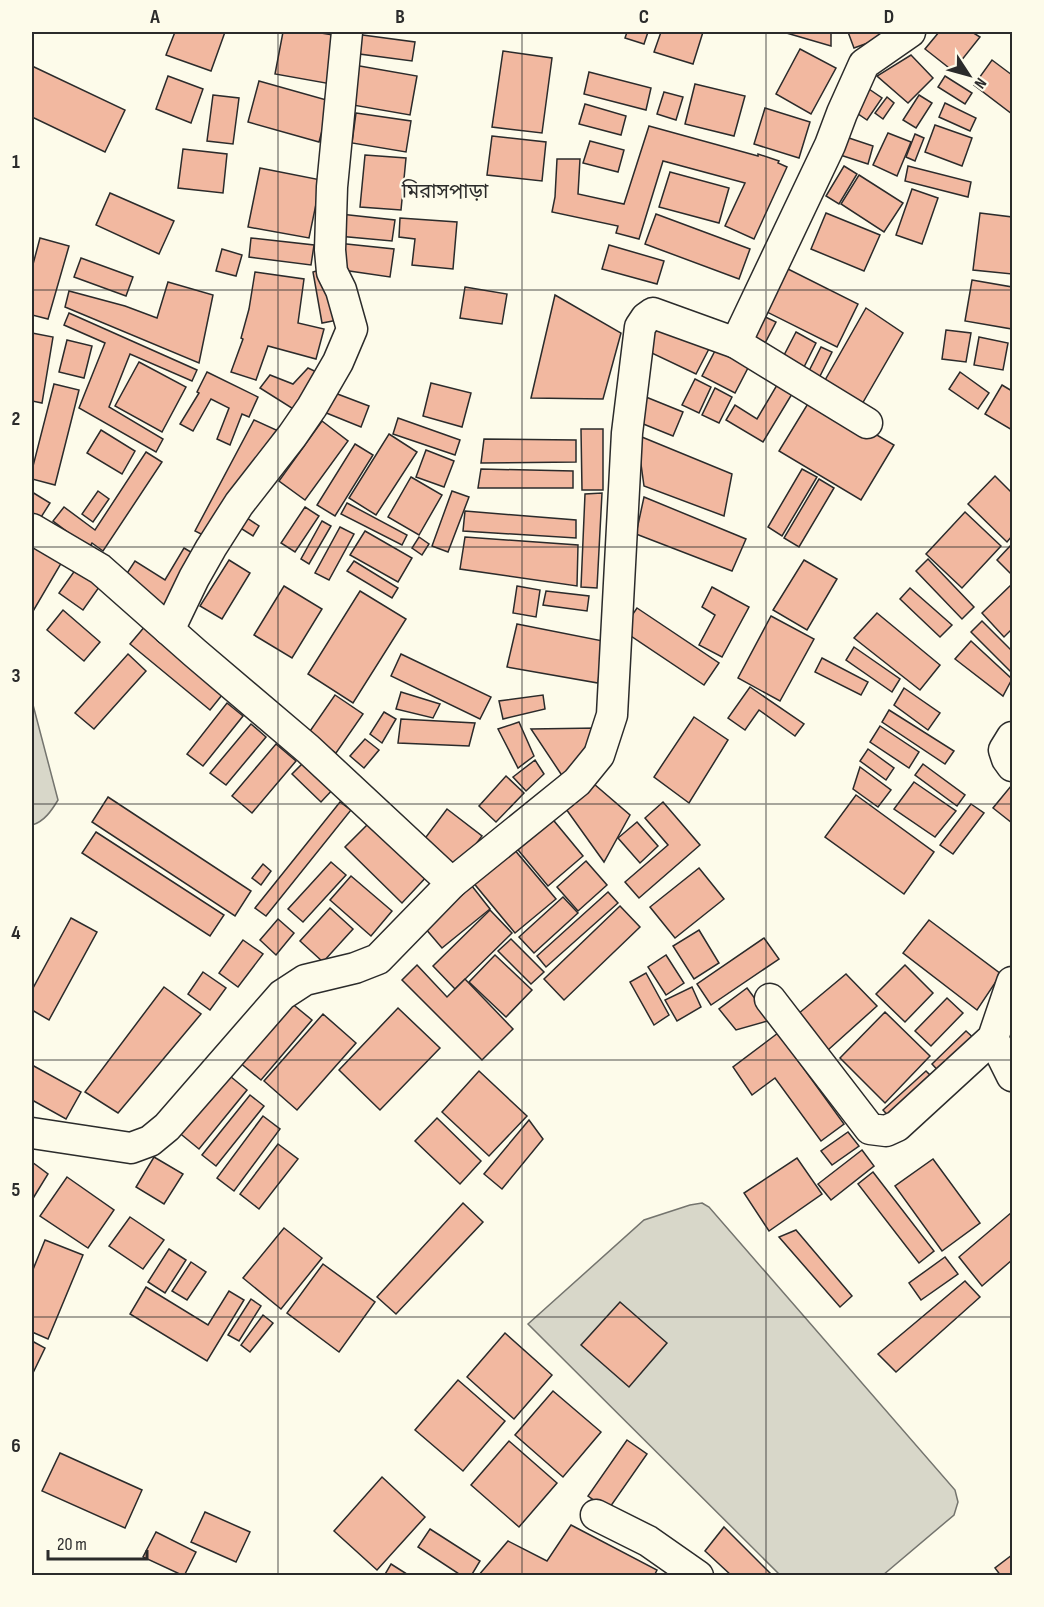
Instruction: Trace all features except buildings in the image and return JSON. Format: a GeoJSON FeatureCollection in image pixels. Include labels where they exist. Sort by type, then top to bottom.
{"type":"FeatureCollection","features":[{"type":"Feature","properties":{"kind":"street"},"geometry":{"type":"LineString","coordinates":[[169,630],[211,548],[238,504],[292,436],[312,406],[338,362],[352,329],[341,290],[332,272],[330,250],[332,187],[347,32]]}},
{"type":"Feature","properties":{"kind":"street"},"geometry":{"type":"LineString","coordinates":[[736,343],[820,166],[864,64],[910,32]]}},
{"type":"Feature","properties":{"kind":"street"},"geometry":{"type":"LineString","coordinates":[[32,1133],[130,1148],[150,1141],[166,1127],[282,995],[305,980],[355,968],[378,959],[452,883],[577,782],[598,755],[612,715],[627,434],[640,327],[646,318],[653,313],[736,343],[867,423]]}},
{"type":"Feature","properties":{"kind":"street"},"geometry":{"type":"LineString","coordinates":[[32,529],[100,569],[308,749],[452,883]]}},
{"type":"Feature","properties":{"kind":"street"},"geometry":{"type":"LineString","coordinates":[[1012,737],[1004,750],[1012,766]]}},
{"type":"Feature","properties":{"kind":"street"},"geometry":{"type":"LineString","coordinates":[[770,999],[870,1129],[886,1131],[897,1126],[993,1038],[1012,982]]}},
{"type":"Feature","properties":{"kind":"street"},"geometry":{"type":"LineString","coordinates":[[993,1038],[1012,1076]]}},
{"type":"Feature","properties":{"kind":"street"},"geometry":{"type":"LineString","coordinates":[[596,1515],[648,1541],[698,1575]]}},
{"type":"Feature","properties":{"kind":"shaded area"},"geometry":{"type":"Polygon","coordinates":[[[32,701],[58,800],[44,818],[32,825],[32,701]]]}},
{"type":"Feature","properties":{"kind":"shaded area"},"geometry":{"type":"Polygon","coordinates":[[[702,1203],[709,1207],[955,1490],[958,1502],[954,1515],[883,1575],[780,1575],[528,1324],[644,1220],[702,1203]]]}},
{"type":"Feature","properties":{"kind":"district","name":"মিরাসপাড়া"},"geometry":{"type":"Point","coordinates":[445,192]}}]}
